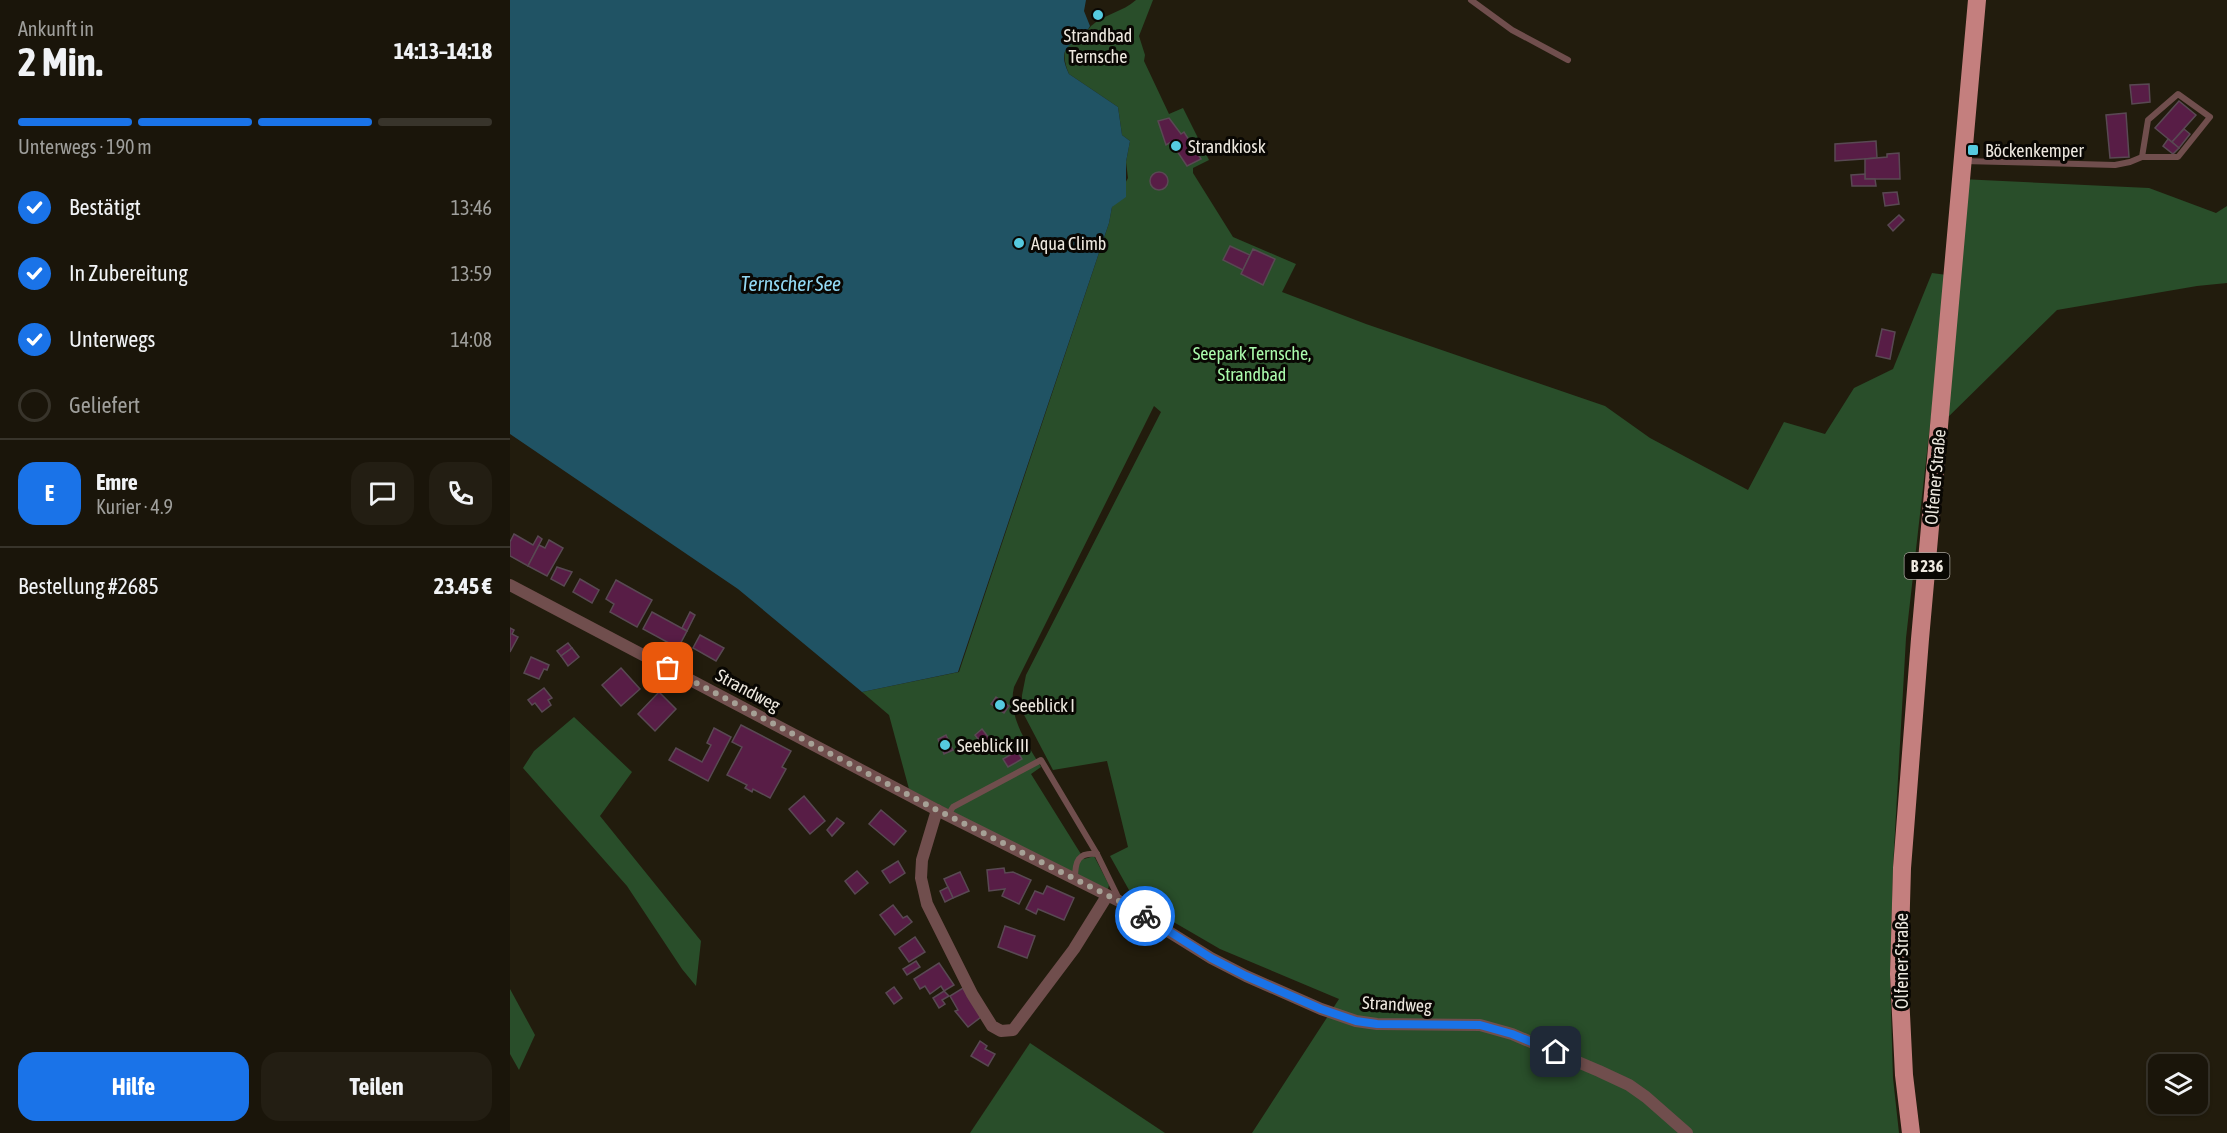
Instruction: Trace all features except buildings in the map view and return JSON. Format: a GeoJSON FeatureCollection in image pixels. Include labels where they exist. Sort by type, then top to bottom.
{"type":"FeatureCollection","features":[{"type":"Feature","properties":{"kind":"main road","name":"Olfener Straße"},"geometry":{"type":"LineString","coordinates":[[1911,1133],[1904,1075],[1899,974],[1902,868],[1977,0]]}},
{"type":"Feature","properties":{"kind":"street","name":"Strandweg"},"geometry":{"type":"LineString","coordinates":[[510,585],[942,813],[1121,902],[1211,958],[1246,976],[1321,1009],[1356,1021],[1377,1024],[1480,1025],[1512,1034],[1629,1085],[1687,1133]]}},
{"type":"Feature","properties":{"kind":"street"},"geometry":{"type":"LineString","coordinates":[[942,813],[922,860],[921,878],[927,904],[972,994],[993,1026],[1001,1031],[1013,1030],[1074,949],[1107,896]]}},
{"type":"Feature","properties":{"kind":"lane"},"geometry":{"type":"LineString","coordinates":[[1471,0],[1512,30],[1568,60]]}},
{"type":"Feature","properties":{"kind":"lane"},"geometry":{"type":"LineString","coordinates":[[1963,161],[2115,165],[2142,157],[2178,157],[2210,117],[2178,94],[2148,120],[2142,157]]}},
{"type":"Feature","properties":{"kind":"lane"},"geometry":{"type":"LineString","coordinates":[[942,813],[1041,760],[1097,854],[1121,902]]}},
{"type":"Feature","properties":{"kind":"lane"},"geometry":{"type":"LineString","coordinates":[[1075,880],[1078,859],[1087,853],[1097,854]]}},
{"type":"Feature","properties":{"kind":"green space","name":"Seepark Ternsche, Strandbad"},"geometry":{"type":"Polygon","coordinates":[[[1136,0],[1153,0],[1139,36],[1145,55],[1144,61],[1169,114],[1183,108],[1209,160],[1193,168],[1193,173],[1233,237],[1296,264],[1282,292],[1366,324],[1605,406],[1650,438],[1748,490],[1784,422],[1825,434],[1854,388],[1893,369],[1932,273],[1947,275],[1906,638],[1893,867],[1890,976],[1893,1078],[1899,1133],[1252,1133],[1339,999],[1220,949],[1134,899],[1110,856],[1128,847],[1107,761],[1053,770],[1022,711],[1026,675],[1161,412],[1154,406],[1014,687],[1013,708],[1016,719],[1024,739],[1041,767],[1031,774],[1084,859],[1094,856],[1109,885],[1108,889],[1104,890],[909,789],[889,715],[862,692],[959,672],[1109,223],[1112,207],[1128,178],[1126,162],[1130,141],[1122,135],[1118,107],[1069,74],[1065,62],[1065,50],[1070,43],[1084,35],[1096,22],[1136,0]]]}},
{"type":"Feature","properties":{"kind":"green space"},"geometry":{"type":"Polygon","coordinates":[[[1961,179],[2149,188],[2216,213],[2227,206],[2227,283],[2057,310],[1940,425],[1961,179]]]}},
{"type":"Feature","properties":{"kind":"green space"},"geometry":{"type":"Polygon","coordinates":[[[574,717],[632,772],[600,816],[701,941],[696,986],[682,969],[627,886],[523,768],[534,751],[574,717]]]}},
{"type":"Feature","properties":{"kind":"green space"},"geometry":{"type":"Polygon","coordinates":[[[510,989],[535,1035],[519,1070],[510,1054],[510,989]]]}},
{"type":"Feature","properties":{"kind":"green space"},"geometry":{"type":"Polygon","coordinates":[[[1030,1043],[1165,1133],[970,1133],[1030,1043]]]}},
{"type":"Feature","properties":{"kind":"water","name":"Ternscher See"},"geometry":{"type":"Polygon","coordinates":[[[510,0],[1086,0],[1084,11],[1090,26],[1066,50],[1065,63],[1069,74],[1118,107],[1122,135],[1130,141],[1126,162],[1126,197],[1112,207],[1109,223],[958,672],[862,692],[738,589],[510,434],[510,0]]]}},
{"type":"Feature","properties":{"kind":"way so far"},"geometry":{"type":"LineString","coordinates":[[668,668],[937,810],[1145,916]]}},
{"type":"Feature","properties":{"kind":"place","name":"Strandbad Ternsche"},"geometry":{"type":"Point","coordinates":[1098,15]}},
{"type":"Feature","properties":{"kind":"place","name":"Strandkiosk"},"geometry":{"type":"Point","coordinates":[1176,146]}},
{"type":"Feature","properties":{"kind":"place","name":"Böckenkemper"},"geometry":{"type":"Point","coordinates":[1973,150]}},
{"type":"Feature","properties":{"kind":"place","name":"Aqua Climb"},"geometry":{"type":"Point","coordinates":[1019,243]}},
{"type":"Feature","properties":{"kind":"place","name":"Seeblick I"},"geometry":{"type":"Point","coordinates":[1000,705]}},
{"type":"Feature","properties":{"kind":"place","name":"Seeblick III"},"geometry":{"type":"Point","coordinates":[945,745]}},
{"type":"Feature","properties":{"kind":"route"},"geometry":{"type":"LineString","coordinates":[[1145,916],[1211,958],[1246,976],[1321,1009],[1356,1021],[1377,1024],[1480,1025],[1512,1034],[1556,1052]]}}]}
